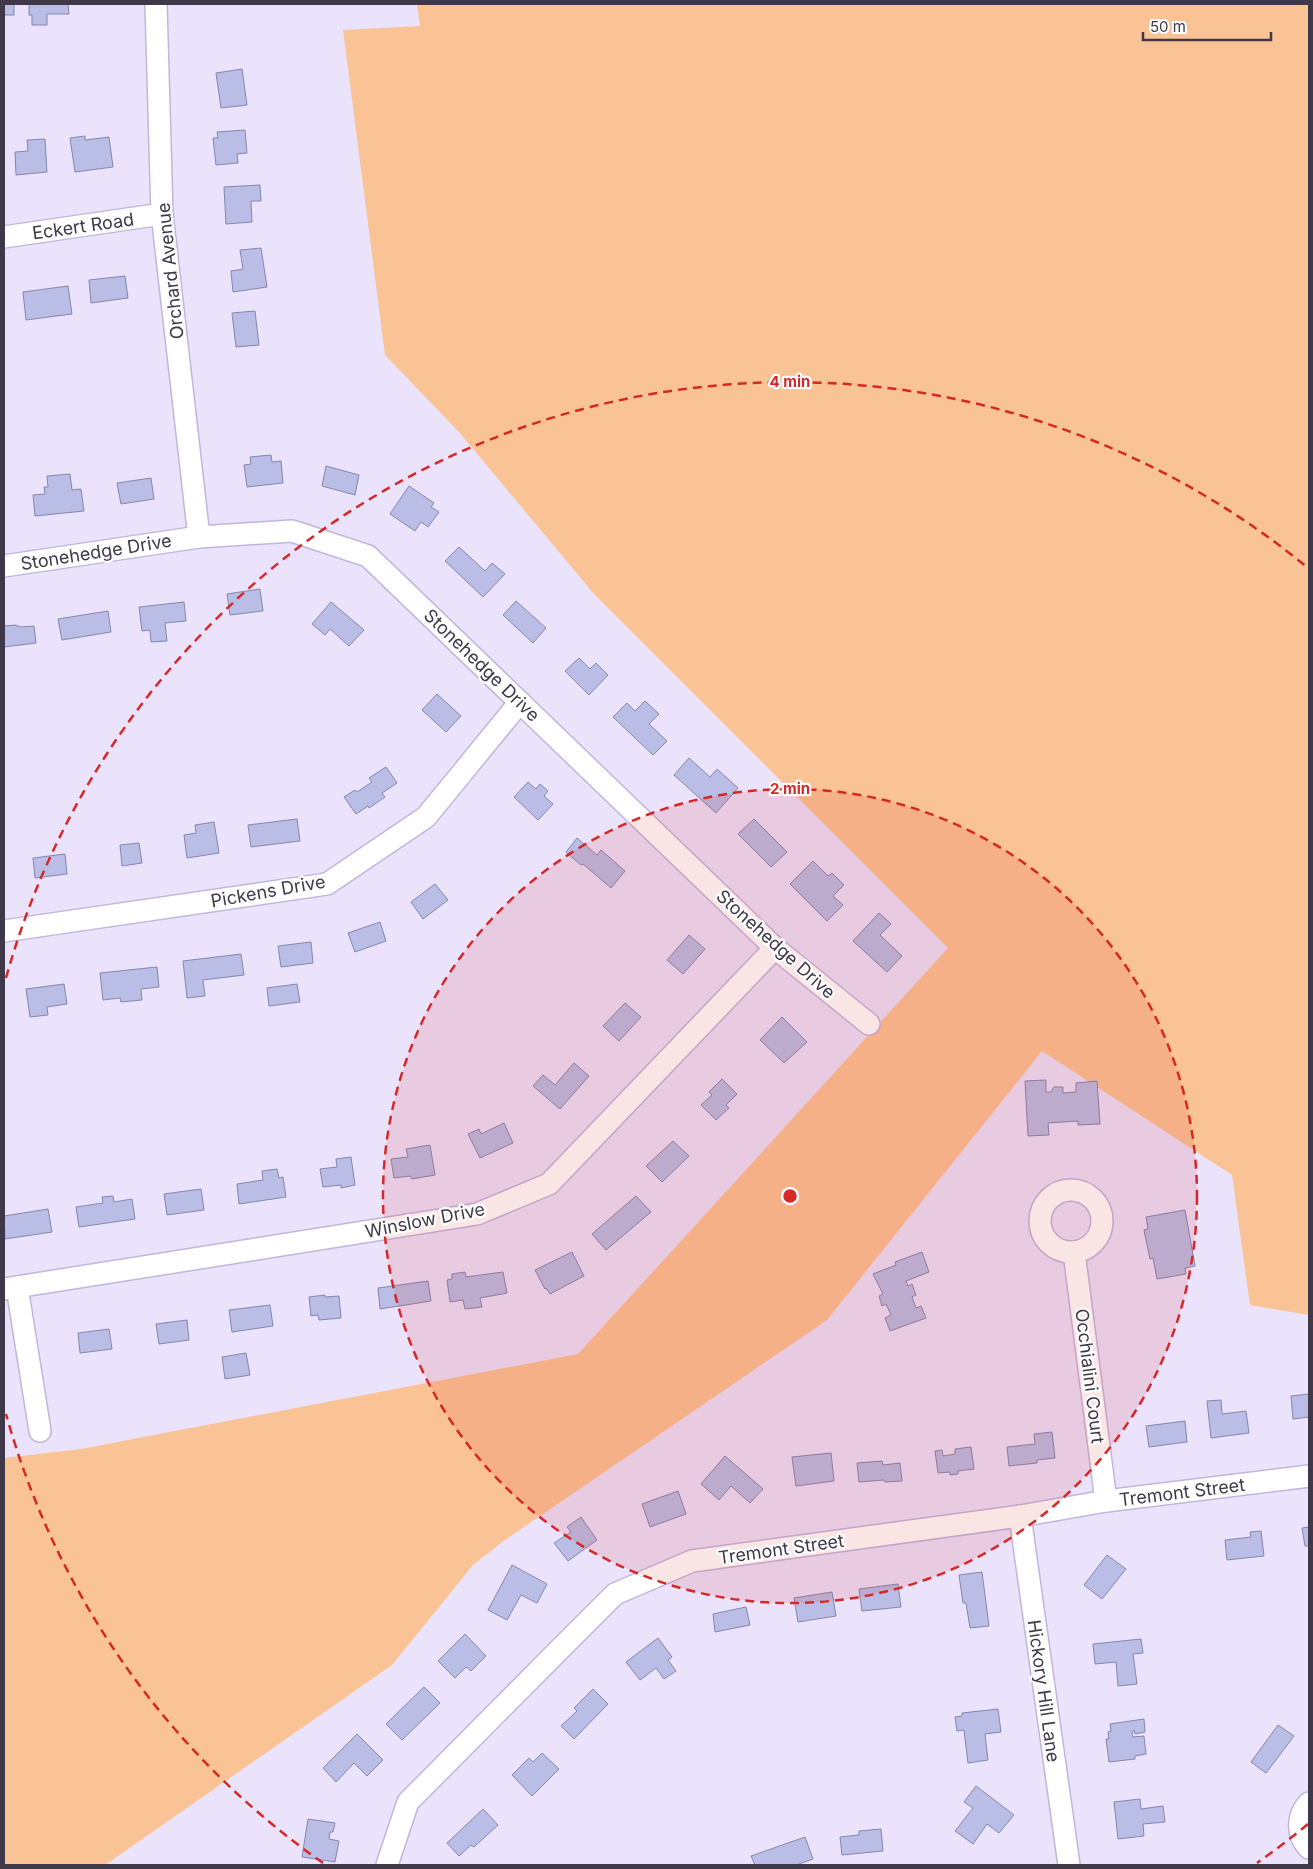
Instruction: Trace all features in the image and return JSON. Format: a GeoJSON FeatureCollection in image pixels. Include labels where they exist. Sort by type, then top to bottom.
{"type":"FeatureCollection","features":[{"type":"Feature","properties":{"kind":"street","name":"Orchard Avenue"},"geometry":{"type":"LineString","coordinates":[[156,4],[162,214],[199,537]]}},
{"type":"Feature","properties":{"kind":"street","name":"Eckert Road"},"geometry":{"type":"LineString","coordinates":[[4,237],[162,214]]}},
{"type":"Feature","properties":{"kind":"street","name":"Stonehedge Drive"},"geometry":{"type":"LineString","coordinates":[[4,566],[199,537],[292,531],[368,556],[774,948],[869,1024]]}},
{"type":"Feature","properties":{"kind":"street","name":"Pickens Drive"},"geometry":{"type":"LineString","coordinates":[[4,931],[327,884],[426,818],[520,702]]}},
{"type":"Feature","properties":{"kind":"street","name":"Winslow Drive"},"geometry":{"type":"LineString","coordinates":[[10,1288],[477,1214],[548,1184],[774,948]]}},
{"type":"Feature","properties":{"kind":"street","name":"Occhialini Court"},"geometry":{"type":"LineString","coordinates":[[1074,1252],[1106,1501]]}},
{"type":"Feature","properties":{"kind":"street"},"geometry":{"type":"LineString","coordinates":[[10,1288],[40,1431]]}},
{"type":"Feature","properties":{"kind":"street","name":"Tremont Street"},"geometry":{"type":"LineString","coordinates":[[386,1865],[408,1802],[616,1594],[692,1561],[1020,1516],[1106,1501],[1309,1476]]}},
{"type":"Feature","properties":{"kind":"street","name":"Hickory Hill Lane"},"geometry":{"type":"LineString","coordinates":[[1020,1516],[1069,1865]]}},
{"type":"Feature","properties":{"kind":"street"},"geometry":{"type":"LineString","coordinates":[[1309,1803],[1300,1816],[1299,1826],[1301,1835],[1309,1848]]}},
{"type":"Feature","properties":{"kind":"shaded area"},"geometry":{"type":"Polygon","coordinates":[[[417,4],[1309,4],[1309,1315],[1250,1305],[1232,1175],[1042,1051],[827,1320],[502,1542],[473,1565],[392,1665],[105,1865],[4,1865],[4,1458],[81,1449],[578,1354],[948,948],[595,595],[459,432],[385,355],[343,30],[420,26],[417,4]]]}},
{"type":"Feature","properties":{"kind":"building"},"geometry":{"type":"Polygon","coordinates":[[[4,4],[14,4],[14,15],[4,15],[4,4]]]}},
{"type":"Feature","properties":{"kind":"building"},"geometry":{"type":"Polygon","coordinates":[[[29,4],[68,4],[69,14],[47,14],[47,25],[32,25],[32,15],[29,15],[29,4]]]}},
{"type":"Feature","properties":{"kind":"building"},"geometry":{"type":"Polygon","coordinates":[[[242,69],[247,105],[221,108],[216,73],[242,69]]]}},
{"type":"Feature","properties":{"kind":"building"},"geometry":{"type":"Polygon","coordinates":[[[245,130],[247,153],[237,154],[238,163],[216,165],[213,138],[218,138],[217,132],[245,130]]]}},
{"type":"Feature","properties":{"kind":"building"},"geometry":{"type":"Polygon","coordinates":[[[85,136],[85,140],[109,137],[113,167],[75,172],[70,138],[85,136]]]}},
{"type":"Feature","properties":{"kind":"building"},"geometry":{"type":"Polygon","coordinates":[[[45,139],[47,172],[16,175],[15,152],[28,151],[27,140],[45,139]]]}},
{"type":"Feature","properties":{"kind":"building"},"geometry":{"type":"Polygon","coordinates":[[[260,185],[261,201],[251,201],[252,222],[226,224],[224,187],[260,185]]]}},
{"type":"Feature","properties":{"kind":"building"},"geometry":{"type":"Polygon","coordinates":[[[261,248],[267,287],[233,292],[231,271],[243,269],[240,250],[261,248]]]}},
{"type":"Feature","properties":{"kind":"building"},"geometry":{"type":"Polygon","coordinates":[[[125,276],[128,298],[91,303],[89,280],[125,276]]]}},
{"type":"Feature","properties":{"kind":"building"},"geometry":{"type":"Polygon","coordinates":[[[68,286],[72,314],[26,320],[23,292],[68,286]]]}},
{"type":"Feature","properties":{"kind":"building"},"geometry":{"type":"Polygon","coordinates":[[[255,311],[259,345],[236,347],[232,313],[255,311]]]}},
{"type":"Feature","properties":{"kind":"building"},"geometry":{"type":"Polygon","coordinates":[[[271,455],[272,462],[281,461],[283,483],[247,487],[244,465],[251,464],[250,457],[271,455]]]}},
{"type":"Feature","properties":{"kind":"building"},"geometry":{"type":"Polygon","coordinates":[[[326,466],[359,475],[355,495],[322,486],[326,466]]]}},
{"type":"Feature","properties":{"kind":"building"},"geometry":{"type":"Polygon","coordinates":[[[70,474],[72,490],[81,489],[84,511],[35,516],[33,495],[45,494],[44,487],[48,487],[47,476],[70,474]]]}},
{"type":"Feature","properties":{"kind":"building"},"geometry":{"type":"Polygon","coordinates":[[[151,478],[154,499],[121,504],[117,483],[151,478]]]}},
{"type":"Feature","properties":{"kind":"building"},"geometry":{"type":"Polygon","coordinates":[[[409,486],[434,503],[431,507],[439,512],[428,527],[421,522],[415,531],[390,514],[409,486]]]}},
{"type":"Feature","properties":{"kind":"building"},"geometry":{"type":"Polygon","coordinates":[[[459,547],[485,571],[492,563],[505,574],[483,597],[445,561],[459,547]]]}},
{"type":"Feature","properties":{"kind":"building"},"geometry":{"type":"Polygon","coordinates":[[[260,589],[263,611],[230,615],[227,594],[260,589]]]}},
{"type":"Feature","properties":{"kind":"building"},"geometry":{"type":"Polygon","coordinates":[[[516,601],[546,628],[533,643],[503,615],[516,601]]]}},
{"type":"Feature","properties":{"kind":"building"},"geometry":{"type":"Polygon","coordinates":[[[184,602],[186,621],[165,623],[167,641],[151,642],[150,630],[142,631],[139,607],[184,602]]]}},
{"type":"Feature","properties":{"kind":"building"},"geometry":{"type":"Polygon","coordinates":[[[331,602],[364,630],[349,646],[330,629],[325,635],[312,624],[331,602]]]}},
{"type":"Feature","properties":{"kind":"building"},"geometry":{"type":"Polygon","coordinates":[[[108,611],[111,632],[62,640],[58,619],[108,611]]]}},
{"type":"Feature","properties":{"kind":"building"},"geometry":{"type":"Polygon","coordinates":[[[16,625],[20,627],[34,626],[36,643],[4,647],[4,626],[16,625]]]}},
{"type":"Feature","properties":{"kind":"building"},"geometry":{"type":"Polygon","coordinates":[[[579,658],[590,669],[596,663],[608,675],[589,695],[565,671],[579,658]]]}},
{"type":"Feature","properties":{"kind":"building"},"geometry":{"type":"Polygon","coordinates":[[[437,694],[461,716],[446,732],[422,710],[437,694]]]}},
{"type":"Feature","properties":{"kind":"building"},"geometry":{"type":"Polygon","coordinates":[[[645,701],[659,714],[649,724],[667,741],[653,755],[613,717],[627,703],[635,711],[645,701]]]}},
{"type":"Feature","properties":{"kind":"building"},"geometry":{"type":"Polygon","coordinates":[[[689,758],[710,777],[717,769],[738,788],[716,813],[674,775],[689,758]]]}},
{"type":"Feature","properties":{"kind":"building"},"geometry":{"type":"Polygon","coordinates":[[[386,767],[397,783],[382,793],[385,797],[356,814],[344,797],[355,790],[357,792],[372,782],[369,778],[386,767]]]}},
{"type":"Feature","properties":{"kind":"building"},"geometry":{"type":"Polygon","coordinates":[[[528,782],[536,789],[540,784],[548,791],[544,796],[553,804],[538,820],[514,797],[528,782]]]}},
{"type":"Feature","properties":{"kind":"building"},"geometry":{"type":"Polygon","coordinates":[[[297,819],[300,841],[251,847],[248,825],[297,819]]]}},
{"type":"Feature","properties":{"kind":"building"},"geometry":{"type":"Polygon","coordinates":[[[754,819],[787,852],[771,867],[738,834],[754,819]]]}},
{"type":"Feature","properties":{"kind":"building"},"geometry":{"type":"Polygon","coordinates":[[[214,822],[219,853],[187,858],[184,835],[196,833],[195,825],[214,822]]]}},
{"type":"Feature","properties":{"kind":"building"},"geometry":{"type":"Polygon","coordinates":[[[577,838],[597,855],[601,850],[625,871],[611,888],[566,852],[577,838]]]}},
{"type":"Feature","properties":{"kind":"building"},"geometry":{"type":"Polygon","coordinates":[[[139,843],[142,863],[122,866],[120,845],[139,843]]]}},
{"type":"Feature","properties":{"kind":"building"},"geometry":{"type":"Polygon","coordinates":[[[65,854],[67,874],[35,878],[33,858],[65,854]]]}},
{"type":"Feature","properties":{"kind":"building"},"geometry":{"type":"Polygon","coordinates":[[[813,861],[828,876],[832,873],[844,885],[833,896],[843,905],[827,921],[790,884],[813,861]]]}},
{"type":"Feature","properties":{"kind":"building"},"geometry":{"type":"Polygon","coordinates":[[[435,884],[448,900],[423,919],[411,902],[435,884]]]}},
{"type":"Feature","properties":{"kind":"building"},"geometry":{"type":"Polygon","coordinates":[[[879,913],[891,924],[880,935],[902,956],[887,972],[853,941],[879,913]]]}},
{"type":"Feature","properties":{"kind":"building"},"geometry":{"type":"Polygon","coordinates":[[[380,922],[386,941],[355,952],[348,933],[380,922]]]}},
{"type":"Feature","properties":{"kind":"building"},"geometry":{"type":"Polygon","coordinates":[[[689,935],[705,949],[683,974],[667,960],[689,935]]]}},
{"type":"Feature","properties":{"kind":"building"},"geometry":{"type":"Polygon","coordinates":[[[311,942],[313,963],[281,967],[278,946],[311,942]]]}},
{"type":"Feature","properties":{"kind":"building"},"geometry":{"type":"Polygon","coordinates":[[[241,954],[244,975],[203,980],[205,996],[187,998],[183,961],[241,954]]]}},
{"type":"Feature","properties":{"kind":"building"},"geometry":{"type":"Polygon","coordinates":[[[157,967],[159,987],[141,989],[142,1000],[121,1002],[120,998],[103,1000],[100,973],[157,967]]]}},
{"type":"Feature","properties":{"kind":"building"},"geometry":{"type":"Polygon","coordinates":[[[64,984],[67,1004],[47,1007],[48,1015],[30,1017],[26,989],[64,984]]]}},
{"type":"Feature","properties":{"kind":"building"},"geometry":{"type":"Polygon","coordinates":[[[297,984],[300,1002],[269,1006],[267,988],[297,984]]]}},
{"type":"Feature","properties":{"kind":"building"},"geometry":{"type":"Polygon","coordinates":[[[625,1003],[641,1017],[619,1041],[603,1026],[625,1003]]]}},
{"type":"Feature","properties":{"kind":"building"},"geometry":{"type":"Polygon","coordinates":[[[782,1017],[807,1042],[784,1063],[760,1040],[782,1017]]]}},
{"type":"Feature","properties":{"kind":"building"},"geometry":{"type":"Polygon","coordinates":[[[574,1063],[589,1076],[560,1109],[533,1086],[543,1075],[555,1085],[574,1063]]]}},
{"type":"Feature","properties":{"kind":"building"},"geometry":{"type":"Polygon","coordinates":[[[722,1079],[737,1094],[726,1105],[729,1108],[716,1120],[701,1105],[712,1095],[709,1092],[722,1079]]]}},
{"type":"Feature","properties":{"kind":"building"},"geometry":{"type":"Polygon","coordinates":[[[1046,1080],[1046,1092],[1051,1092],[1054,1087],[1063,1087],[1063,1093],[1076,1092],[1076,1083],[1097,1081],[1100,1124],[1078,1125],[1078,1121],[1048,1123],[1049,1135],[1028,1136],[1025,1081],[1046,1080]]]}},
{"type":"Feature","properties":{"kind":"building"},"geometry":{"type":"Polygon","coordinates":[[[504,1123],[513,1143],[480,1158],[468,1134],[479,1129],[481,1134],[504,1123]]]}},
{"type":"Feature","properties":{"kind":"building"},"geometry":{"type":"Polygon","coordinates":[[[673,1141],[689,1156],[662,1182],[646,1166],[673,1141]]]}},
{"type":"Feature","properties":{"kind":"building"},"geometry":{"type":"Polygon","coordinates":[[[430,1145],[435,1175],[412,1179],[410,1176],[394,1178],[391,1159],[408,1157],[406,1149],[430,1145]]]}},
{"type":"Feature","properties":{"kind":"building"},"geometry":{"type":"Polygon","coordinates":[[[351,1157],[355,1185],[341,1188],[341,1185],[323,1187],[320,1169],[337,1167],[336,1159],[351,1157]]]}},
{"type":"Feature","properties":{"kind":"building"},"geometry":{"type":"Polygon","coordinates":[[[277,1169],[279,1178],[283,1177],[286,1197],[239,1204],[237,1184],[263,1180],[262,1171],[277,1169]]]}},
{"type":"Feature","properties":{"kind":"building"},"geometry":{"type":"Polygon","coordinates":[[[201,1189],[204,1210],[167,1215],[164,1194],[201,1189]]]}},
{"type":"Feature","properties":{"kind":"building"},"geometry":{"type":"Polygon","coordinates":[[[113,1196],[114,1202],[132,1199],[135,1219],[79,1227],[76,1207],[103,1203],[102,1197],[113,1196]]]}},
{"type":"Feature","properties":{"kind":"building"},"geometry":{"type":"Polygon","coordinates":[[[636,1196],[651,1212],[606,1250],[592,1234],[636,1196]]]}},
{"type":"Feature","properties":{"kind":"building"},"geometry":{"type":"Polygon","coordinates":[[[48,1209],[52,1232],[5,1239],[4,1216],[48,1209]]]}},
{"type":"Feature","properties":{"kind":"building"},"geometry":{"type":"Polygon","coordinates":[[[1185,1210],[1195,1266],[1185,1268],[1186,1274],[1157,1279],[1153,1258],[1150,1259],[1144,1230],[1148,1229],[1146,1217],[1185,1210]]]}},
{"type":"Feature","properties":{"kind":"building"},"geometry":{"type":"Polygon","coordinates":[[[572,1252],[584,1276],[550,1294],[545,1289],[535,1270],[572,1252]]]}},
{"type":"Feature","properties":{"kind":"building"},"geometry":{"type":"Polygon","coordinates":[[[922,1252],[929,1272],[906,1281],[908,1286],[912,1284],[916,1295],[912,1297],[916,1308],[921,1306],[926,1318],[890,1331],[885,1318],[891,1315],[886,1304],[882,1306],[879,1296],[883,1294],[873,1274],[896,1265],[895,1262],[922,1252]]]}},
{"type":"Feature","properties":{"kind":"building"},"geometry":{"type":"Polygon","coordinates":[[[465,1272],[466,1277],[503,1272],[507,1293],[480,1298],[482,1307],[465,1309],[463,1300],[450,1302],[447,1280],[452,1279],[452,1274],[465,1272]]]}},
{"type":"Feature","properties":{"kind":"building"},"geometry":{"type":"Polygon","coordinates":[[[428,1281],[431,1301],[380,1309],[378,1288],[428,1281]]]}},
{"type":"Feature","properties":{"kind":"building"},"geometry":{"type":"Polygon","coordinates":[[[325,1295],[325,1297],[339,1296],[341,1318],[319,1320],[318,1315],[311,1316],[309,1297],[325,1295]]]}},
{"type":"Feature","properties":{"kind":"building"},"geometry":{"type":"Polygon","coordinates":[[[270,1305],[273,1326],[232,1332],[229,1310],[270,1305]]]}},
{"type":"Feature","properties":{"kind":"building"},"geometry":{"type":"Polygon","coordinates":[[[187,1320],[189,1340],[159,1344],[156,1324],[187,1320]]]}},
{"type":"Feature","properties":{"kind":"building"},"geometry":{"type":"Polygon","coordinates":[[[109,1329],[112,1349],[80,1353],[78,1333],[109,1329]]]}},
{"type":"Feature","properties":{"kind":"building"},"geometry":{"type":"Polygon","coordinates":[[[246,1353],[250,1375],[225,1379],[222,1357],[246,1353]]]}},
{"type":"Feature","properties":{"kind":"building"},"geometry":{"type":"Polygon","coordinates":[[[1309,1394],[1309,1417],[1293,1419],[1291,1396],[1309,1394]]]}},
{"type":"Feature","properties":{"kind":"building"},"geometry":{"type":"Polygon","coordinates":[[[1221,1400],[1222,1414],[1246,1411],[1249,1433],[1211,1438],[1207,1401],[1221,1400]]]}},
{"type":"Feature","properties":{"kind":"building"},"geometry":{"type":"Polygon","coordinates":[[[1185,1421],[1187,1442],[1149,1447],[1146,1426],[1185,1421]]]}},
{"type":"Feature","properties":{"kind":"building"},"geometry":{"type":"Polygon","coordinates":[[[1052,1432],[1055,1458],[1037,1460],[1037,1463],[1009,1466],[1007,1447],[1035,1444],[1034,1434],[1052,1432]]]}},
{"type":"Feature","properties":{"kind":"building"},"geometry":{"type":"Polygon","coordinates":[[[971,1447],[974,1469],[958,1471],[958,1474],[950,1475],[950,1472],[938,1473],[935,1451],[942,1450],[943,1456],[955,1454],[955,1449],[971,1447]]]}},
{"type":"Feature","properties":{"kind":"building"},"geometry":{"type":"Polygon","coordinates":[[[831,1453],[834,1481],[796,1486],[792,1457],[831,1453]]]}},
{"type":"Feature","properties":{"kind":"building"},"geometry":{"type":"Polygon","coordinates":[[[725,1456],[763,1489],[750,1503],[731,1486],[719,1500],[701,1484],[725,1456]]]}},
{"type":"Feature","properties":{"kind":"building"},"geometry":{"type":"Polygon","coordinates":[[[882,1461],[883,1465],[900,1463],[902,1481],[859,1482],[857,1463],[882,1461]]]}},
{"type":"Feature","properties":{"kind":"building"},"geometry":{"type":"Polygon","coordinates":[[[678,1491],[686,1514],[650,1527],[642,1504],[678,1491]]]}},
{"type":"Feature","properties":{"kind":"building"},"geometry":{"type":"Polygon","coordinates":[[[581,1517],[597,1540],[568,1561],[554,1543],[571,1532],[567,1527],[581,1517]]]}},
{"type":"Feature","properties":{"kind":"building"},"geometry":{"type":"Polygon","coordinates":[[[1309,1527],[1309,1546],[1305,1546],[1302,1528],[1309,1527]]]}},
{"type":"Feature","properties":{"kind":"building"},"geometry":{"type":"Polygon","coordinates":[[[1261,1531],[1264,1556],[1227,1560],[1225,1540],[1251,1537],[1250,1532],[1261,1531]]]}},
{"type":"Feature","properties":{"kind":"building"},"geometry":{"type":"Polygon","coordinates":[[[1107,1555],[1126,1569],[1102,1599],[1084,1585],[1107,1555]]]}},
{"type":"Feature","properties":{"kind":"building"},"geometry":{"type":"Polygon","coordinates":[[[512,1565],[547,1584],[537,1603],[521,1595],[507,1620],[488,1610],[512,1565]]]}},
{"type":"Feature","properties":{"kind":"building"},"geometry":{"type":"Polygon","coordinates":[[[982,1572],[989,1626],[970,1628],[966,1603],[963,1603],[959,1575],[982,1572]]]}},
{"type":"Feature","properties":{"kind":"building"},"geometry":{"type":"Polygon","coordinates":[[[898,1584],[901,1607],[862,1611],[859,1589],[898,1584]]]}},
{"type":"Feature","properties":{"kind":"building"},"geometry":{"type":"Polygon","coordinates":[[[832,1592],[836,1616],[798,1622],[794,1598],[832,1592]]]}},
{"type":"Feature","properties":{"kind":"building"},"geometry":{"type":"Polygon","coordinates":[[[746,1607],[750,1625],[715,1632],[713,1614],[746,1607]]]}},
{"type":"Feature","properties":{"kind":"building"},"geometry":{"type":"Polygon","coordinates":[[[465,1634],[486,1656],[471,1671],[466,1667],[455,1678],[438,1661],[465,1634]]]}},
{"type":"Feature","properties":{"kind":"building"},"geometry":{"type":"Polygon","coordinates":[[[658,1638],[672,1657],[668,1660],[676,1671],[664,1679],[656,1668],[640,1680],[626,1662],[658,1638]]]}},
{"type":"Feature","properties":{"kind":"building"},"geometry":{"type":"Polygon","coordinates":[[[1141,1639],[1143,1653],[1133,1654],[1137,1684],[1118,1686],[1116,1662],[1095,1664],[1093,1644],[1141,1639]]]}},
{"type":"Feature","properties":{"kind":"building"},"geometry":{"type":"Polygon","coordinates":[[[424,1687],[440,1703],[402,1740],[386,1724],[424,1687]]]}},
{"type":"Feature","properties":{"kind":"building"},"geometry":{"type":"Polygon","coordinates":[[[593,1689],[608,1704],[574,1739],[561,1726],[577,1711],[574,1708],[593,1689]]]}},
{"type":"Feature","properties":{"kind":"building"},"geometry":{"type":"Polygon","coordinates":[[[998,1709],[1001,1732],[985,1734],[988,1760],[968,1763],[964,1730],[957,1731],[955,1717],[962,1716],[962,1713],[998,1709]]]}},
{"type":"Feature","properties":{"kind":"building"},"geometry":{"type":"Polygon","coordinates":[[[1144,1719],[1145,1732],[1135,1734],[1134,1730],[1132,1733],[1133,1737],[1144,1736],[1146,1754],[1135,1756],[1135,1759],[1109,1762],[1106,1739],[1109,1739],[1110,1724],[1144,1719]]]}},
{"type":"Feature","properties":{"kind":"building"},"geometry":{"type":"Polygon","coordinates":[[[1278,1725],[1294,1736],[1266,1773],[1251,1762],[1278,1725]]]}},
{"type":"Feature","properties":{"kind":"building"},"geometry":{"type":"Polygon","coordinates":[[[357,1734],[383,1760],[367,1776],[354,1763],[336,1782],[323,1768],[357,1734]]]}},
{"type":"Feature","properties":{"kind":"building"},"geometry":{"type":"Polygon","coordinates":[[[542,1753],[559,1769],[532,1796],[512,1775],[529,1758],[533,1762],[542,1753]]]}},
{"type":"Feature","properties":{"kind":"building"},"geometry":{"type":"Polygon","coordinates":[[[976,1786],[1014,1815],[999,1833],[987,1824],[973,1844],[955,1831],[973,1808],[964,1802],[976,1786]]]}},
{"type":"Feature","properties":{"kind":"building"},"geometry":{"type":"Polygon","coordinates":[[[1140,1799],[1141,1809],[1163,1806],[1165,1822],[1143,1824],[1144,1836],[1118,1839],[1114,1802],[1140,1799]]]}},
{"type":"Feature","properties":{"kind":"building"},"geometry":{"type":"Polygon","coordinates":[[[483,1809],[498,1825],[474,1847],[471,1845],[459,1856],[447,1843],[483,1809]]]}},
{"type":"Feature","properties":{"kind":"building"},"geometry":{"type":"Polygon","coordinates":[[[308,1819],[335,1823],[333,1832],[330,1832],[329,1839],[339,1841],[335,1862],[302,1857],[308,1819]]]}},
{"type":"Feature","properties":{"kind":"building"},"geometry":{"type":"Polygon","coordinates":[[[881,1829],[883,1851],[842,1855],[840,1837],[859,1835],[859,1831],[881,1829]]]}},
{"type":"Feature","properties":{"kind":"building"},"geometry":{"type":"Polygon","coordinates":[[[805,1837],[813,1859],[796,1865],[755,1865],[751,1856],[805,1837]]]}}]}
